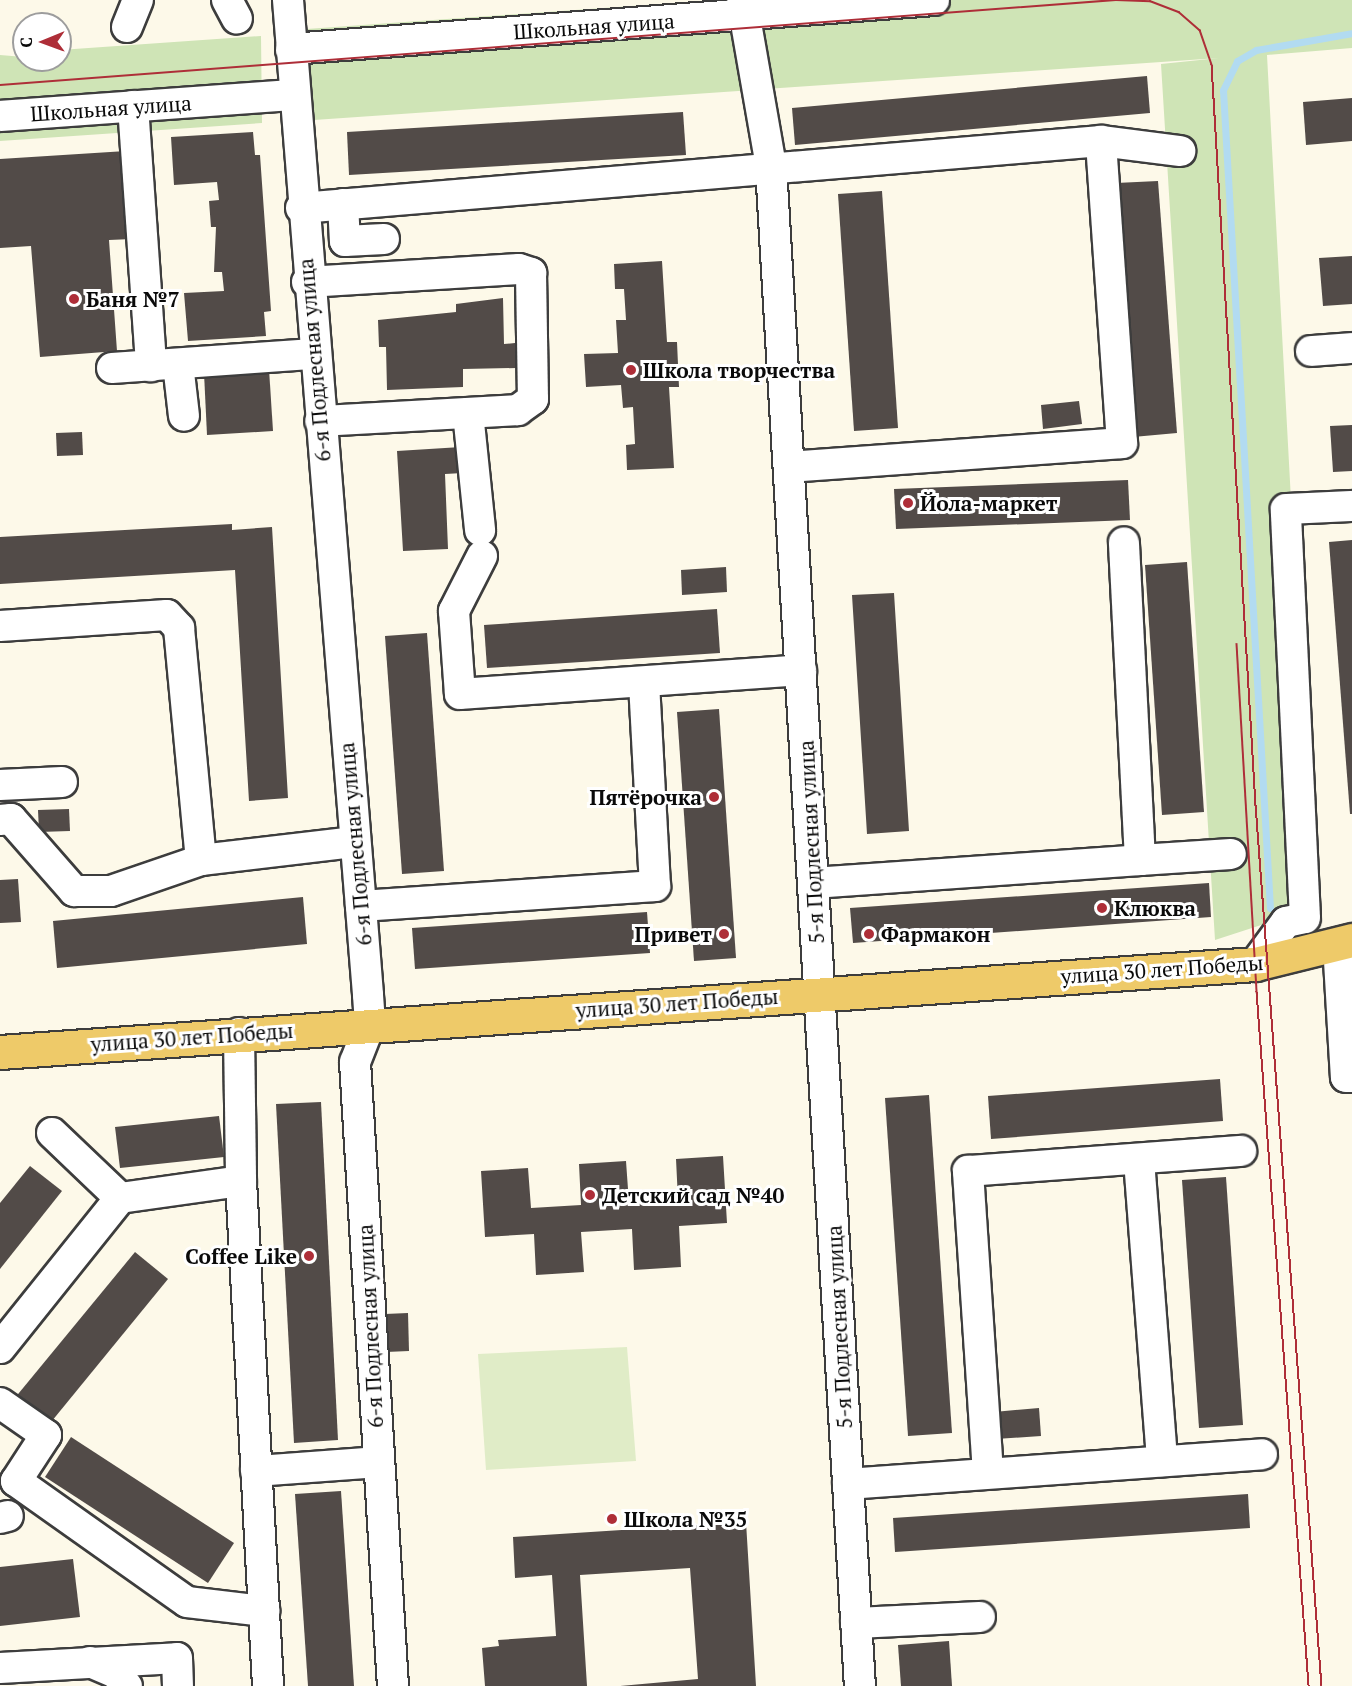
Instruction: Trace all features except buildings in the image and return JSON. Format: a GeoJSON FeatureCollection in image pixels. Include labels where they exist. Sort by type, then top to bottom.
{"type":"FeatureCollection","features":[{"type":"Feature","properties":{"kind":"main road","name":"улица 30 лет Победы"},"geometry":{"type":"LineString","coordinates":[[0,1052],[239,1033],[1255,964],[1345,942]]}},
{"type":"Feature","properties":{"kind":"street","name":"6-я Подлесная улица"},"geometry":{"type":"LineString","coordinates":[[288,0],[301,208],[370,1024],[355,1062],[393,1686]]}},
{"type":"Feature","properties":{"kind":"street","name":"Школьная улица"},"geometry":{"type":"LineString","coordinates":[[291,49],[585,13],[934,0]]}},
{"type":"Feature","properties":{"kind":"street","name":"5-я Подлесная улица"},"geometry":{"type":"LineString","coordinates":[[742,7],[771,167],[860,1686]]}},
{"type":"Feature","properties":{"kind":"street","name":"Школьная улица"},"geometry":{"type":"LineString","coordinates":[[0,116],[294,95]]}},
{"type":"Feature","properties":{"kind":"street"},"geometry":{"type":"LineString","coordinates":[[133,106],[165,365],[184,416]]}},
{"type":"Feature","properties":{"kind":"street"},"geometry":{"type":"LineString","coordinates":[[789,467],[1122,443],[1101,141]]}},
{"type":"Feature","properties":{"kind":"street"},"geometry":{"type":"LineString","coordinates":[[301,208],[1101,141],[1180,151]]}},
{"type":"Feature","properties":{"kind":"street"},"geometry":{"type":"LineString","coordinates":[[343,204],[345,241],[384,239]]}},
{"type":"Feature","properties":{"kind":"street"},"geometry":{"type":"LineString","coordinates":[[307,282],[519,269],[531,273],[533,399],[518,410],[320,421]]}},
{"type":"Feature","properties":{"kind":"street"},"geometry":{"type":"LineString","coordinates":[[1311,351],[1352,348]]}},
{"type":"Feature","properties":{"kind":"street"},"geometry":{"type":"LineString","coordinates":[[112,368],[314,354]]}},
{"type":"Feature","properties":{"kind":"street"},"geometry":{"type":"LineString","coordinates":[[468,413],[481,543],[454,611],[460,694],[644,683],[801,670]]}},
{"type":"Feature","properties":{"kind":"street"},"geometry":{"type":"LineString","coordinates":[[1255,964],[1286,922],[1305,918],[1286,509],[1352,506]]}},
{"type":"Feature","properties":{"kind":"street"},"geometry":{"type":"LineString","coordinates":[[1124,542],[1140,860]]}},
{"type":"Feature","properties":{"kind":"street"},"geometry":{"type":"LineString","coordinates":[[0,626],[167,615],[179,628],[201,860]]}},
{"type":"Feature","properties":{"kind":"street"},"geometry":{"type":"LineString","coordinates":[[361,906],[655,886],[644,683]]}},
{"type":"Feature","properties":{"kind":"street"},"geometry":{"type":"LineString","coordinates":[[0,785],[62,782]]}},
{"type":"Feature","properties":{"kind":"street"},"geometry":{"type":"LineString","coordinates":[[0,820],[11,819],[74,891],[111,891],[201,860],[355,842]]}},
{"type":"Feature","properties":{"kind":"street"},"geometry":{"type":"LineString","coordinates":[[813,883],[1231,854]]}},
{"type":"Feature","properties":{"kind":"street"},"geometry":{"type":"LineString","coordinates":[[1345,942],[1346,1077],[1352,1077]]}},
{"type":"Feature","properties":{"kind":"street"},"geometry":{"type":"LineString","coordinates":[[239,1033],[241,1181],[268,1686]]}},
{"type":"Feature","properties":{"kind":"street"},"geometry":{"type":"LineString","coordinates":[[52,1133],[120,1198]]}},
{"type":"Feature","properties":{"kind":"street"},"geometry":{"type":"LineString","coordinates":[[988,1473],[968,1171],[1241,1151]]}},
{"type":"Feature","properties":{"kind":"street"},"geometry":{"type":"LineString","coordinates":[[1139,1160],[1162,1461]]}},
{"type":"Feature","properties":{"kind":"street"},"geometry":{"type":"LineString","coordinates":[[0,1348],[120,1198],[241,1181]]}},
{"type":"Feature","properties":{"kind":"street"},"geometry":{"type":"LineString","coordinates":[[0,1403],[45,1435],[16,1481],[187,1602],[264,1611]]}},
{"type":"Feature","properties":{"kind":"street"},"geometry":{"type":"LineString","coordinates":[[849,1484],[1262,1454]]}},
{"type":"Feature","properties":{"kind":"street"},"geometry":{"type":"LineString","coordinates":[[256,1471],[378,1462]]}},
{"type":"Feature","properties":{"kind":"street"},"geometry":{"type":"LineString","coordinates":[[856,1623],[980,1617]]}},
{"type":"Feature","properties":{"kind":"street"},"geometry":{"type":"LineString","coordinates":[[0,1668],[177,1658],[178,1686]]}},
{"type":"Feature","properties":{"kind":"street"},"geometry":{"type":"LineString","coordinates":[[90,1662],[116,1673],[127,1686]]}},
{"type":"Feature","properties":{"kind":"green space"},"geometry":{"type":"Polygon","coordinates":[[[716,0],[1352,0],[1352,48],[1267,55],[1313,908],[1215,940],[1161,64],[1219,58],[314,120],[307,29],[716,0]]]}},
{"type":"Feature","properties":{"kind":"green space"},"geometry":{"type":"Polygon","coordinates":[[[261,36],[262,123],[0,141],[0,55],[12,56],[12,72],[72,72],[72,49],[261,36]]]}},
{"type":"Feature","properties":{"kind":"green space"},"geometry":{"type":"Polygon","coordinates":[[[627,1347],[636,1461],[486,1470],[478,1354],[627,1347]]]}},
{"type":"Feature","properties":{"kind":"waterway"},"geometry":{"type":"LineString","coordinates":[[1270,908],[1223,90],[1237,61],[1256,50],[1352,33]]}},
{"type":"Feature","properties":{"kind":"tram line"},"geometry":{"type":"LineString","coordinates":[[0,85],[1116,0],[1150,1],[1179,12],[1200,30],[1212,65],[1256,805],[1322,1686]]}},
{"type":"Feature","properties":{"kind":"tram line"},"geometry":{"type":"LineString","coordinates":[[1237,644],[1257,992],[1309,1686]]}},
{"type":"Feature","properties":{"kind":"place","name":"Баня №7"},"geometry":{"type":"Point","coordinates":[74,299]}},
{"type":"Feature","properties":{"kind":"place","name":"Школа творчества"},"geometry":{"type":"Point","coordinates":[631,370]}},
{"type":"Feature","properties":{"kind":"place","name":"Йола-маркет"},"geometry":{"type":"Point","coordinates":[908,503]}},
{"type":"Feature","properties":{"kind":"place","name":"Пятёрочка"},"geometry":{"type":"Point","coordinates":[714,797]}},
{"type":"Feature","properties":{"kind":"place","name":"Клюква"},"geometry":{"type":"Point","coordinates":[1102,908]}},
{"type":"Feature","properties":{"kind":"place","name":"Привет"},"geometry":{"type":"Point","coordinates":[724,934]}},
{"type":"Feature","properties":{"kind":"place","name":"Фармакон"},"geometry":{"type":"Point","coordinates":[869,934]}},
{"type":"Feature","properties":{"kind":"place","name":"Детский сад №40"},"geometry":{"type":"Point","coordinates":[590,1195]}},
{"type":"Feature","properties":{"kind":"place","name":"Coffee Like"},"geometry":{"type":"Point","coordinates":[309,1256]}},
{"type":"Feature","properties":{"kind":"place","name":"Школа №35"},"geometry":{"type":"Point","coordinates":[612,1519]}}]}
